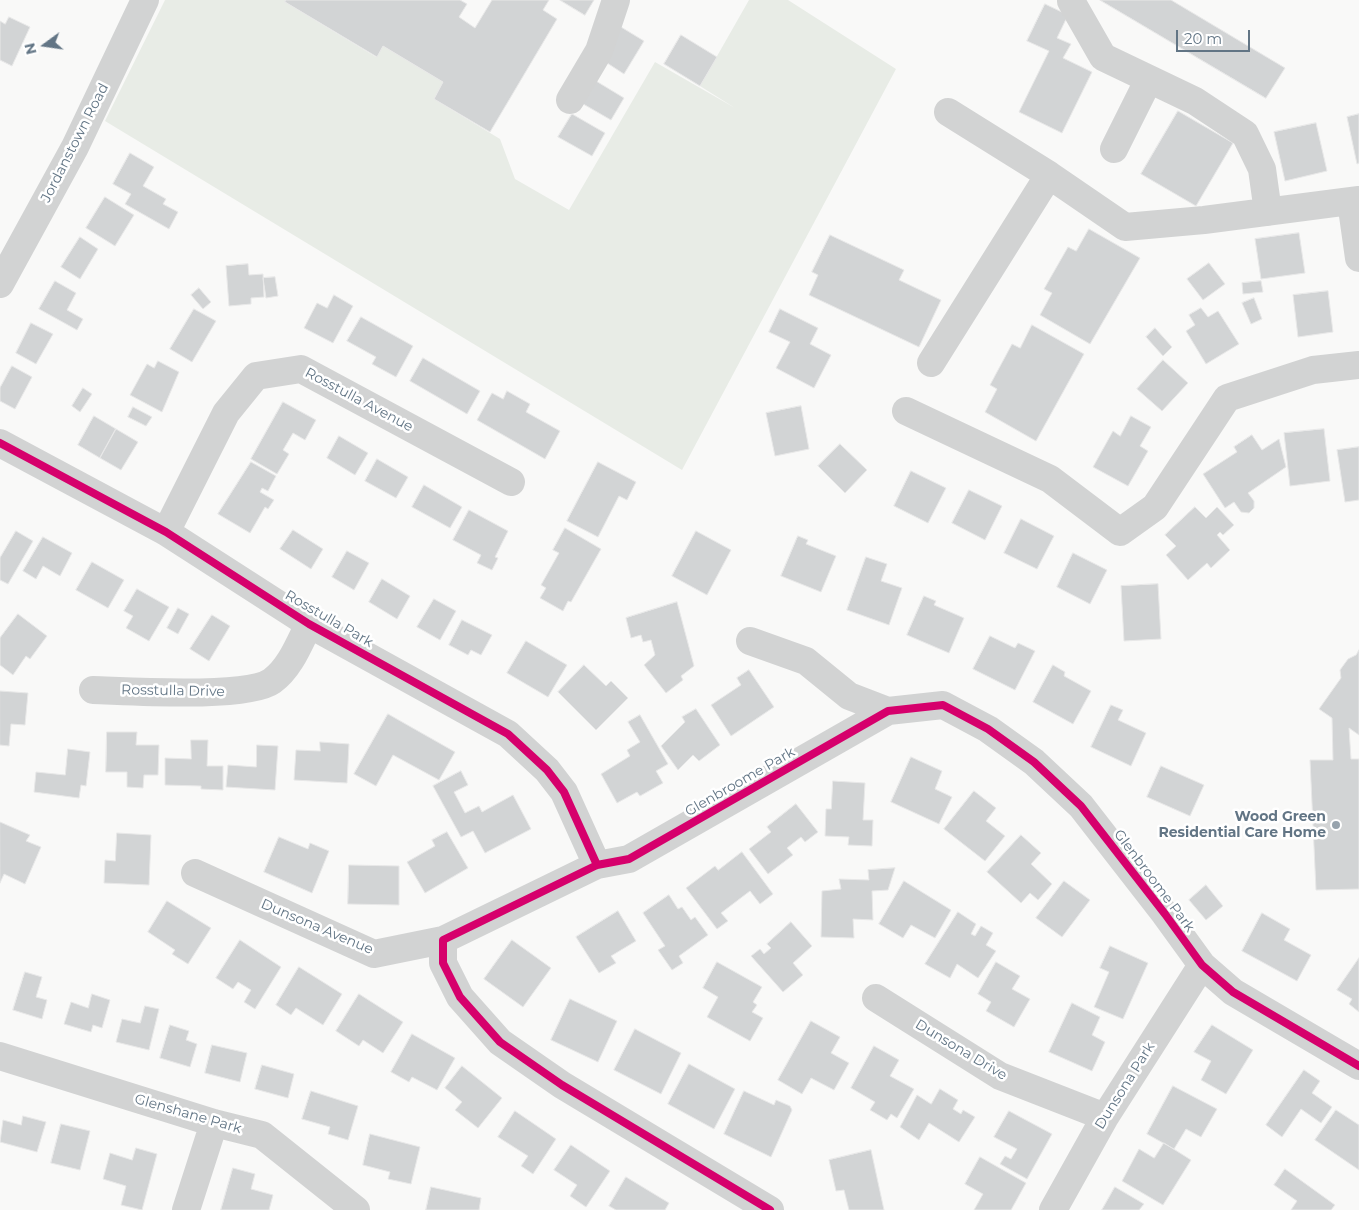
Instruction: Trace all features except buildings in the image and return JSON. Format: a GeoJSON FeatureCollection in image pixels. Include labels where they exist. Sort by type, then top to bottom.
{"type":"FeatureCollection","features":[{"type":"Feature","properties":{"kind":"street","name":"Jordanstown Road"},"geometry":{"type":"LineString","coordinates":[[0,284],[74,147],[145,0]]}},
{"type":"Feature","properties":{"kind":"street"},"geometry":{"type":"LineString","coordinates":[[570,100],[599,51],[616,0]]}},
{"type":"Feature","properties":{"kind":"street"},"geometry":{"type":"LineString","coordinates":[[1071,1],[1103,57],[1195,101],[1245,134],[1262,169],[1268,212]]}},
{"type":"Feature","properties":{"kind":"street"},"geometry":{"type":"LineString","coordinates":[[1114,149],[1149,79]]}},
{"type":"Feature","properties":{"kind":"street"},"geometry":{"type":"LineString","coordinates":[[948,112],[1050,175],[1125,227],[1204,220],[1355,201],[1359,258]]}},
{"type":"Feature","properties":{"kind":"street"},"geometry":{"type":"LineString","coordinates":[[932,363],[1050,175]]}},
{"type":"Feature","properties":{"kind":"street"},"geometry":{"type":"LineString","coordinates":[[906,411],[1050,479],[1120,532],[1155,507],[1227,398],[1313,370],[1359,365]]}},
{"type":"Feature","properties":{"kind":"street","name":"Rosstulla Avenue"},"geometry":{"type":"LineString","coordinates":[[166,532],[226,413],[256,376],[301,369],[511,482]]}},
{"type":"Feature","properties":{"kind":"street","name":"Rosstulla Park"},"geometry":{"type":"LineString","coordinates":[[0,443],[166,532],[309,624],[508,734],[547,770],[564,792],[597,865]]}},
{"type":"Feature","properties":{"kind":"street","name":"Rosstulla Drive"},"geometry":{"type":"LineString","coordinates":[[93,690],[229,693],[271,682],[291,660],[309,624]]}},
{"type":"Feature","properties":{"kind":"street"},"geometry":{"type":"LineString","coordinates":[[750,641],[806,661],[849,696],[888,711]]}},
{"type":"Feature","properties":{"kind":"street","name":"Glenbroome Park"},"geometry":{"type":"LineString","coordinates":[[443,940],[597,865],[629,859],[888,711],[942,705],[988,729],[1034,762],[1081,806],[1166,914],[1202,965],[1233,992],[1359,1066]]}},
{"type":"Feature","properties":{"kind":"street","name":"Dunsona Avenue"},"geometry":{"type":"LineString","coordinates":[[195,873],[374,954],[443,940]]}},
{"type":"Feature","properties":{"kind":"street"},"geometry":{"type":"LineString","coordinates":[[443,940],[443,963],[460,996],[500,1042],[562,1085],[770,1210]]}},
{"type":"Feature","properties":{"kind":"street","name":"Dunsona Park"},"geometry":{"type":"LineString","coordinates":[[1053,1210],[1105,1117],[1202,965]]}},
{"type":"Feature","properties":{"kind":"street","name":"Dunsona Drive"},"geometry":{"type":"LineString","coordinates":[[876,998],[1000,1076],[1105,1117]]}},
{"type":"Feature","properties":{"kind":"street","name":"Glenshane Park"},"geometry":{"type":"LineString","coordinates":[[0,1056],[214,1124],[262,1135],[356,1210]]}},
{"type":"Feature","properties":{"kind":"street"},"geometry":{"type":"LineString","coordinates":[[186,1210],[214,1124]]}},
{"type":"Feature","properties":{"kind":"shaded area"},"geometry":{"type":"Polygon","coordinates":[[[165,0],[286,0],[285,2],[376,57],[383,46],[443,82],[434,99],[500,139],[515,179],[569,210],[655,62],[735,108],[700,86],[749,0],[788,0],[896,69],[682,470],[105,121],[165,0]]]}},
{"type":"Feature","properties":{"kind":"cycle path"},"geometry":{"type":"LineString","coordinates":[[0,443],[166,532],[309,624],[508,734],[547,770],[564,792],[597,865]]}},
{"type":"Feature","properties":{"kind":"cycle path"},"geometry":{"type":"LineString","coordinates":[[770,1210],[562,1085],[500,1042],[460,997],[443,963],[443,940],[597,865],[629,859],[888,711],[943,705],[988,729],[1034,762],[1081,806],[1202,965],[1233,992],[1359,1066]]}},
{"type":"Feature","properties":{"kind":"place","name":"Wood Green Residential Care Home"},"geometry":{"type":"Point","coordinates":[1336,825]}}]}
